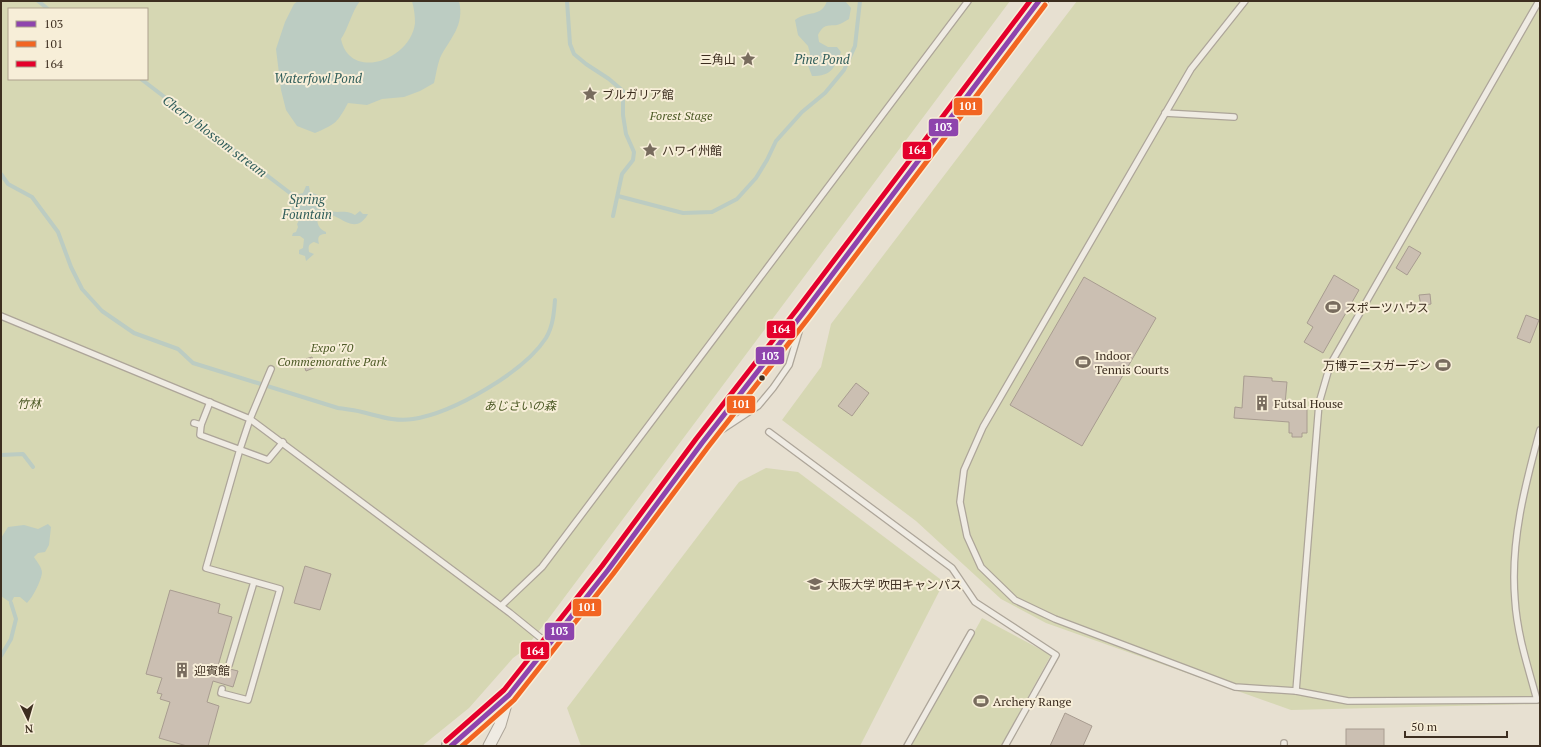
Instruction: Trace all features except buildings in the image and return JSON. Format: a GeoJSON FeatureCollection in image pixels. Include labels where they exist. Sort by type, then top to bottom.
{"type":"FeatureCollection","features":[{"type":"Feature","properties":{"kind":"main road"},"geometry":{"type":"LineString","coordinates":[[451,746],[509,695],[608,570],[702,443],[804,312],[1039,1]]}},
{"type":"Feature","properties":{"kind":"street"},"geometry":{"type":"LineString","coordinates":[[489,746],[500,725],[509,695]]}},
{"type":"Feature","properties":{"kind":"lane"},"geometry":{"type":"LineString","coordinates":[[501,606],[542,567],[968,1]]}},
{"type":"Feature","properties":{"kind":"lane"},"geometry":{"type":"LineString","coordinates":[[1245,1],[1191,69],[983,426],[964,470],[960,502],[968,536],[981,567],[1015,600],[1055,619],[1235,687],[1296,691],[1348,701],[1537,700],[1522,647],[1515,600],[1514,553],[1523,495],[1540,430]]}},
{"type":"Feature","properties":{"kind":"lane"},"geometry":{"type":"LineString","coordinates":[[1296,691],[1319,404],[1330,365],[1539,1]]}},
{"type":"Feature","properties":{"kind":"lane"},"geometry":{"type":"LineString","coordinates":[[1165,113],[1234,118]]}},
{"type":"Feature","properties":{"kind":"lane"},"geometry":{"type":"LineString","coordinates":[[1,316],[250,419],[283,442],[501,606],[549,644]]}},
{"type":"Feature","properties":{"kind":"lane"},"geometry":{"type":"LineString","coordinates":[[222,689],[221,693],[248,700],[280,590],[206,568],[240,449],[250,419],[271,369]]}},
{"type":"Feature","properties":{"kind":"lane"},"geometry":{"type":"LineString","coordinates":[[210,402],[200,435],[268,460],[283,442]]}},
{"type":"Feature","properties":{"kind":"lane"},"geometry":{"type":"LineString","coordinates":[[194,423],[202,425]]}},
{"type":"Feature","properties":{"kind":"lane"},"geometry":{"type":"LineString","coordinates":[[768,432],[952,568],[975,602],[1056,655],[1005,746]]}},
{"type":"Feature","properties":{"kind":"lane"},"geometry":{"type":"LineString","coordinates":[[229,665],[254,582]]}},
{"type":"Feature","properties":{"kind":"lane"},"geometry":{"type":"LineString","coordinates":[[907,746],[971,632]]}},
{"type":"Feature","properties":{"kind":"green space","name":"Expo '70 Commemorative Park"},"geometry":{"type":"Polygon","coordinates":[[[1,1],[1010,1],[524,650],[513,658],[469,708],[422,746],[1,746],[1,1]]]}},
{"type":"Feature","properties":{"kind":"green space"},"geometry":{"type":"Polygon","coordinates":[[[1077,1],[1540,1],[1540,704],[1291,710],[1046,623],[1001,599],[916,521],[782,420],[821,367],[831,324],[1077,1]]]}},
{"type":"Feature","properties":{"kind":"green space"},"geometry":{"type":"Polygon","coordinates":[[[766,468],[798,472],[944,582],[860,746],[581,746],[567,708],[739,482],[766,468]]]}},
{"type":"Feature","properties":{"kind":"green space","name":"Archery Range"},"geometry":{"type":"Polygon","coordinates":[[[982,618],[1051,655],[1001,746],[911,746],[982,618]]]}},
{"type":"Feature","properties":{"kind":"water","name":"Waterfowl Pond"},"geometry":{"type":"Polygon","coordinates":[[[298,1],[360,1],[354,10],[341,39],[347,52],[356,60],[367,63],[380,61],[392,56],[403,47],[411,36],[415,23],[412,1],[459,1],[460,18],[456,31],[440,58],[434,83],[420,91],[404,97],[382,99],[367,105],[348,103],[341,115],[332,125],[315,133],[297,126],[286,110],[281,90],[276,49],[285,22],[294,4],[298,1]]]}},
{"type":"Feature","properties":{"kind":"water","name":"Pine Pond"},"geometry":{"type":"Polygon","coordinates":[[[827,1],[845,1],[851,8],[849,19],[838,25],[826,26],[820,31],[818,35],[819,42],[828,47],[837,47],[841,52],[834,67],[828,73],[819,76],[812,76],[807,63],[810,54],[808,46],[798,35],[795,20],[805,15],[818,12],[827,1]]]}},
{"type":"Feature","properties":{"kind":"water","name":"Spring Fountain"},"geometry":{"type":"Polygon","coordinates":[[[306,186],[309,186],[310,192],[318,195],[322,200],[320,202],[328,210],[355,215],[360,211],[363,214],[368,214],[363,221],[357,224],[352,224],[334,216],[321,213],[317,219],[320,227],[326,232],[326,234],[319,236],[319,244],[314,242],[310,244],[309,252],[314,254],[306,261],[305,256],[299,254],[299,250],[303,248],[304,239],[300,236],[292,236],[293,233],[296,232],[299,219],[295,215],[288,214],[288,210],[294,203],[290,193],[292,192],[296,195],[303,193],[306,186]]]}},
{"type":"Feature","properties":{"kind":"water"},"geometry":{"type":"Polygon","coordinates":[[[48,524],[51,527],[49,545],[45,552],[38,553],[34,557],[42,571],[36,589],[27,603],[20,597],[14,597],[11,603],[1,596],[1,538],[8,527],[24,525],[38,529],[48,524]]]}},
{"type":"Feature","properties":{"kind":"waterway","name":"Cherry blossom stream"},"geometry":{"type":"LineString","coordinates":[[38,1],[47,8]]}},
{"type":"Feature","properties":{"kind":"waterway"},"geometry":{"type":"LineString","coordinates":[[567,1],[570,44],[574,54],[623,91],[623,115],[626,134],[634,152],[633,160],[622,174],[613,216]]}},
{"type":"Feature","properties":{"kind":"waterway"},"geometry":{"type":"LineString","coordinates":[[618,196],[683,213],[712,212],[737,199],[756,178],[776,141],[802,112],[825,93],[844,70],[855,46],[860,1]]}},
{"type":"Feature","properties":{"kind":"waterway","name":"Cherry blossom stream"},"geometry":{"type":"LineString","coordinates":[[142,80],[290,193]]}},
{"type":"Feature","properties":{"kind":"waterway"},"geometry":{"type":"LineString","coordinates":[[1,174],[8,184],[32,197],[58,232],[71,267],[82,289],[102,311],[134,333],[178,349],[193,363],[338,408],[359,411],[387,418],[406,420],[448,409],[467,400],[505,377],[536,351],[546,338],[552,324],[555,300]]}},
{"type":"Feature","properties":{"kind":"waterway"},"geometry":{"type":"LineString","coordinates":[[1,455],[23,454],[33,467]]}},
{"type":"Feature","properties":{"kind":"waterway"},"geometry":{"type":"LineString","coordinates":[[1,656],[11,639],[16,619],[11,603]]}},
{"type":"Feature","properties":{"kind":"transit line","name":"164"},"geometry":{"type":"LineString","coordinates":[[446,741],[504,690],[602,566],[696,439],[798,308],[1030,1]]}},
{"type":"Feature","properties":{"kind":"transit line","name":"103"},"geometry":{"type":"LineString","coordinates":[[451,746],[509,695],[608,570],[702,443],[804,312],[1039,1]]}},
{"type":"Feature","properties":{"kind":"transit line","name":"101"},"geometry":{"type":"LineString","coordinates":[[462,746],[514,700],[613,574],[1045,5]]}},
{"type":"Feature","properties":{"kind":"place","name":"三角山"},"geometry":{"type":"Point","coordinates":[748,59]}},
{"type":"Feature","properties":{"kind":"place","name":"ブルガリア館"},"geometry":{"type":"Point","coordinates":[590,94]}},
{"type":"Feature","properties":{"kind":"place","name":"ハワイ州館"},"geometry":{"type":"Point","coordinates":[650,150]}},
{"type":"Feature","properties":{"kind":"place","name":"スポーツハウス"},"geometry":{"type":"Point","coordinates":[1333,307]}},
{"type":"Feature","properties":{"kind":"place","name":"Indoor Tennis Courts"},"geometry":{"type":"Point","coordinates":[1083,362]}},
{"type":"Feature","properties":{"kind":"place","name":"万博テニスガーデン"},"geometry":{"type":"Point","coordinates":[1443,365]}},
{"type":"Feature","properties":{"kind":"place","name":"Futsal House"},"geometry":{"type":"Point","coordinates":[1262,403]}},
{"type":"Feature","properties":{"kind":"place","name":"大阪大学 吹田キャンパス"},"geometry":{"type":"Point","coordinates":[815,584]}},
{"type":"Feature","properties":{"kind":"place","name":"迎賓館"},"geometry":{"type":"Point","coordinates":[182,670]}},
{"type":"Feature","properties":{"kind":"place","name":"Archery Range"},"geometry":{"type":"Point","coordinates":[981,701]}},
{"type":"Feature","properties":{"kind":"park label","name":"Forest Stage"},"geometry":{"type":"Point","coordinates":[681,115]}},
{"type":"Feature","properties":{"kind":"park label","name":"竹林"},"geometry":{"type":"Point","coordinates":[29,403]}},
{"type":"Feature","properties":{"kind":"park label","name":"あじさいの森"},"geometry":{"type":"Point","coordinates":[520,405]}}]}
